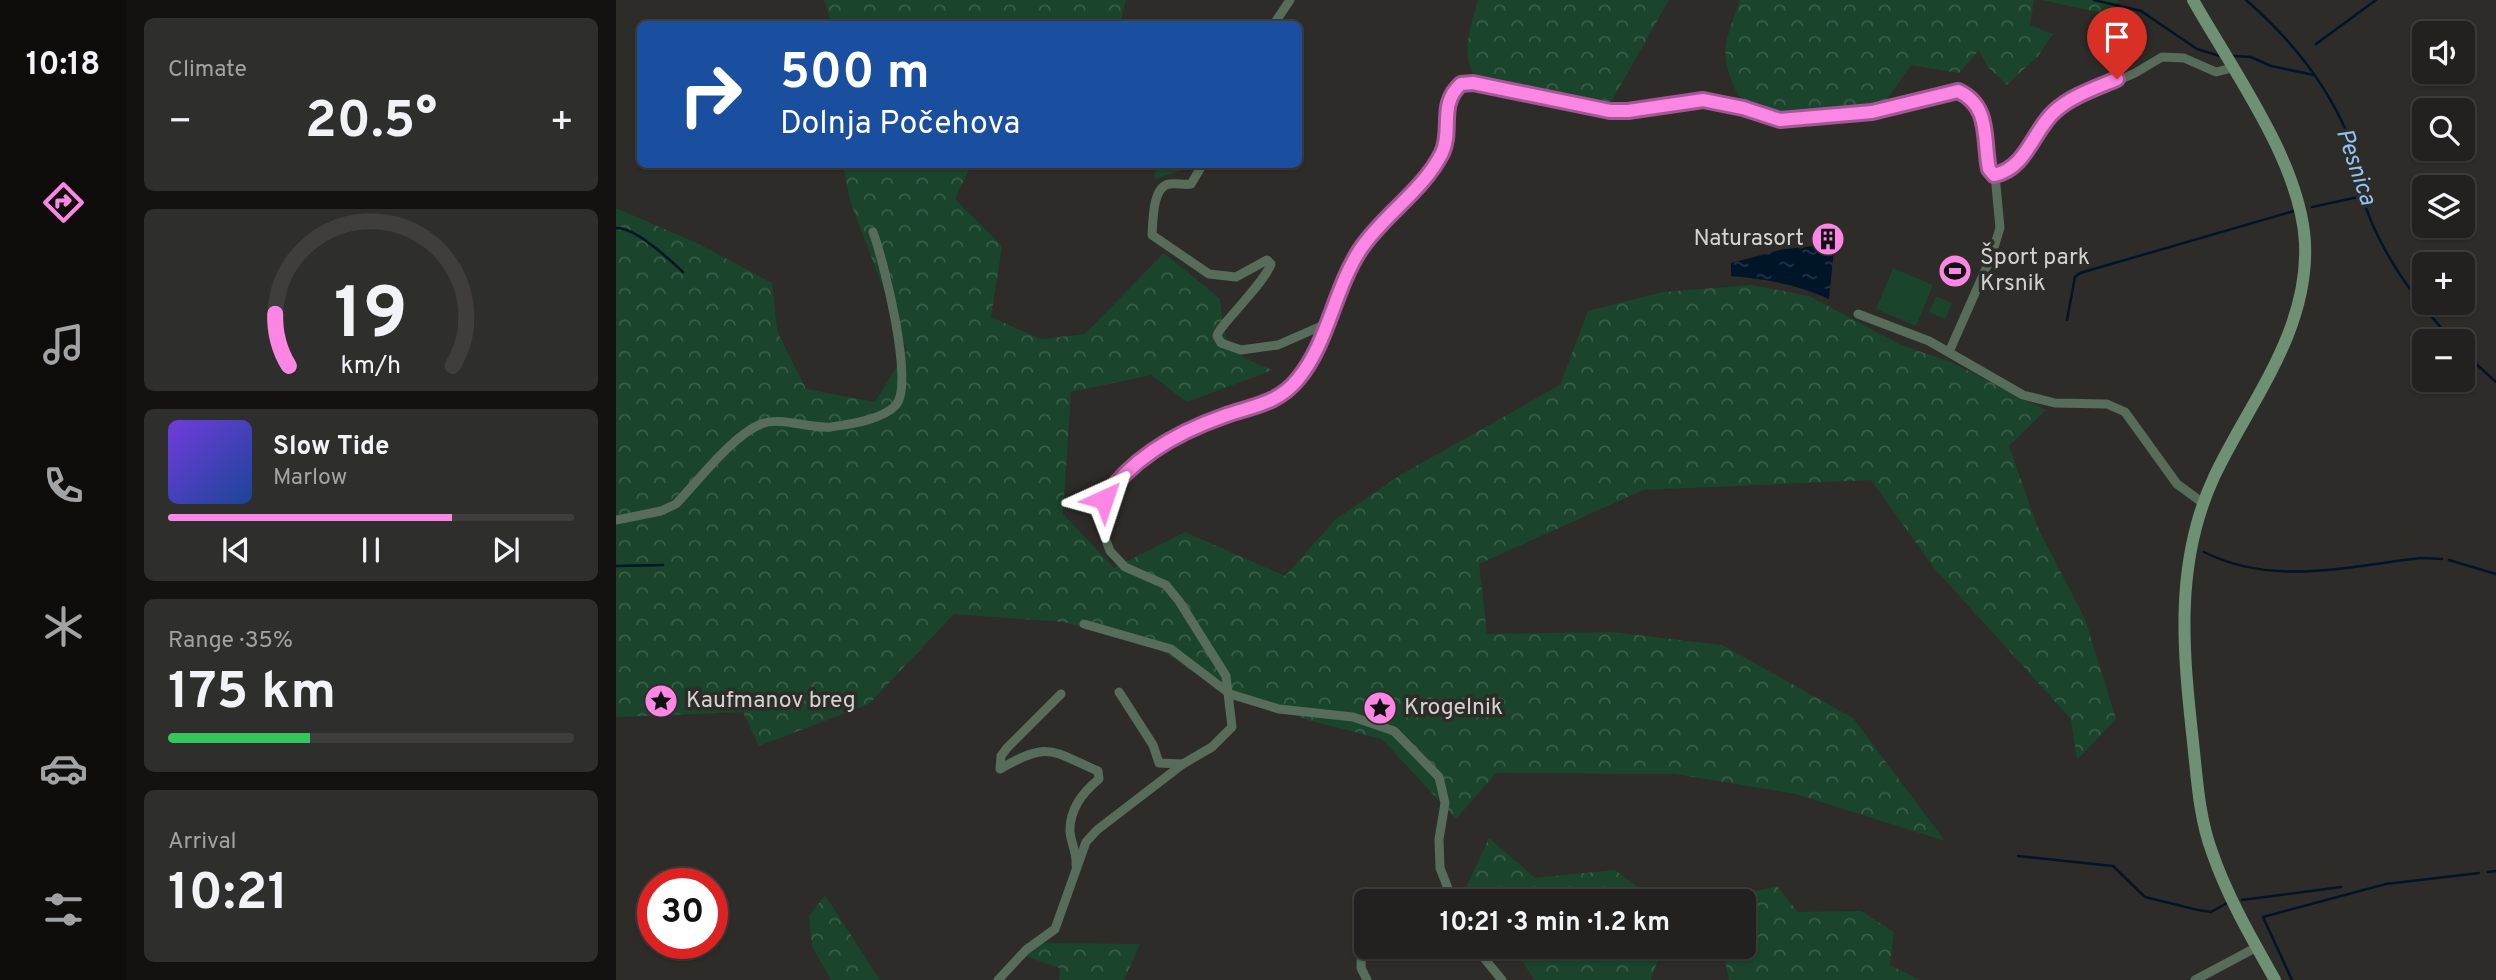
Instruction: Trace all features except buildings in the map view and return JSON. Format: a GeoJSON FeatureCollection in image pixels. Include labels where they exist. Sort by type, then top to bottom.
{"type":"FeatureCollection","features":[{"type":"Feature","properties":{"kind":"main road"},"geometry":{"type":"LineString","coordinates":[[2193,0],[2290,176],[2301,214],[2305,269],[2297,314],[2284,347],[2203,503],[2187,566],[2182,617],[2198,787],[2211,850],[2275,980]]}},
{"type":"Feature","properties":{"kind":"street"},"geometry":{"type":"LineString","coordinates":[[1276,21],[1290,0]]}},
{"type":"Feature","properties":{"kind":"street"},"geometry":{"type":"LineString","coordinates":[[1994,175],[2016,163],[2052,114],[2063,105],[2135,73],[2162,57],[2184,58],[2216,72],[2226,59]]}},
{"type":"Feature","properties":{"kind":"street"},"geometry":{"type":"LineString","coordinates":[[998,980],[1026,950],[1055,929],[1086,842],[1097,830],[1229,732],[1232,727],[1226,676],[1166,585],[1125,567],[1110,551],[1101,527],[1104,499],[1126,475],[1178,433],[1270,402],[1290,389],[1311,362],[1325,324],[1360,250],[1414,194],[1443,152],[1447,107],[1453,93],[1465,83],[1610,111],[1628,111],[1703,100],[1743,108],[1780,120],[1872,112],[1958,91],[1970,96],[1980,109],[1989,169],[1994,175],[2000,228],[1992,257],[1949,352]]}},
{"type":"Feature","properties":{"kind":"street"},"geometry":{"type":"LineString","coordinates":[[1201,168],[1191,184],[1169,184],[1163,187],[1157,199],[1152,235],[1209,274],[1236,277],[1267,260],[1271,264],[1240,310],[1220,326],[1217,336],[1221,343],[1241,350],[1278,345],[1325,324]]}},
{"type":"Feature","properties":{"kind":"street"},"geometry":{"type":"LineString","coordinates":[[616,520],[661,511],[676,504],[747,430],[766,422],[829,427],[872,419],[897,404],[901,391],[896,323],[883,260],[873,232]]}},
{"type":"Feature","properties":{"kind":"street"},"geometry":{"type":"LineString","coordinates":[[1858,314],[1949,352],[2023,395],[2055,403],[2107,404],[2125,412],[2177,484],[2203,503]]}},
{"type":"Feature","properties":{"kind":"street"},"geometry":{"type":"LineString","coordinates":[[1084,624],[1171,649],[1230,694],[1279,709],[1353,717],[1394,731],[1439,777],[1445,803],[1439,839],[1440,868],[1448,889]]}},
{"type":"Feature","properties":{"kind":"street"},"geometry":{"type":"LineString","coordinates":[[1119,692],[1143,729],[1159,763],[1183,764]]}},
{"type":"Feature","properties":{"kind":"street"},"geometry":{"type":"LineString","coordinates":[[1061,694],[1007,748],[1001,756],[1000,769],[1033,751],[1049,749],[1098,771],[1099,779],[1085,790],[1077,803],[1070,831],[1077,860],[1076,876]]}},
{"type":"Feature","properties":{"kind":"street"},"geometry":{"type":"LineString","coordinates":[[2195,980],[2213,976],[2257,947]]}},
{"type":"Feature","properties":{"kind":"street"},"geometry":{"type":"LineString","coordinates":[[1361,959],[1361,968],[1367,980]]}},
{"type":"Feature","properties":{"kind":"street"},"geometry":{"type":"LineString","coordinates":[[1485,959],[1502,980]]}},
{"type":"Feature","properties":{"kind":"green space"},"geometry":{"type":"Polygon","coordinates":[[[824,0],[1126,0],[1121,21],[831,21],[824,0]]]}},
{"type":"Feature","properties":{"kind":"green space"},"geometry":{"type":"Polygon","coordinates":[[[1478,0],[1669,0],[1611,102],[1475,77],[1468,59],[1468,49],[1478,0]]]}},
{"type":"Feature","properties":{"kind":"green space"},"geometry":{"type":"Polygon","coordinates":[[[1740,0],[2034,0],[2030,25],[2053,34],[2038,56],[2007,85],[1987,66],[1979,50],[1959,73],[1911,65],[1880,109],[1780,118],[1744,106],[1730,76],[1726,43],[1740,0]]]}},
{"type":"Feature","properties":{"kind":"green space"},"geometry":{"type":"Polygon","coordinates":[[[2042,0],[2118,0],[2111,15],[2042,0]]]}},
{"type":"Feature","properties":{"kind":"green space"},"geometry":{"type":"Polygon","coordinates":[[[844,168],[970,168],[955,199],[1002,246],[991,317],[1041,339],[1085,334],[1164,253],[1220,299],[1224,328],[1231,346],[1246,358],[1273,370],[1187,402],[1151,375],[1071,392],[1063,514],[1114,568],[1185,532],[1285,576],[1336,519],[1402,474],[1560,385],[1588,311],[1663,292],[1752,285],[1809,296],[1901,345],[1951,362],[2046,410],[2009,446],[2038,528],[2085,619],[2116,719],[2077,760],[2071,719],[1935,569],[1871,480],[1643,490],[1479,564],[1487,634],[1612,632],[1722,645],[1853,718],[1945,841],[1796,794],[1675,774],[1496,773],[1456,819],[1382,739],[1311,721],[1216,687],[1161,650],[1064,622],[954,614],[869,704],[759,746],[743,712],[616,717],[616,208],[699,244],[772,283],[777,331],[806,389],[875,402],[907,350],[851,204],[844,168]]]}},
{"type":"Feature","properties":{"kind":"green space"},"geometry":{"type":"Polygon","coordinates":[[[1154,168],[1188,168],[1155,179],[1154,168]]]}},
{"type":"Feature","properties":{"kind":"green space"},"geometry":{"type":"Polygon","coordinates":[[[1893,268],[1933,285],[1916,326],[1876,309],[1893,268]]]}},
{"type":"Feature","properties":{"kind":"green space"},"geometry":{"type":"Polygon","coordinates":[[[1936,296],[1952,303],[1945,319],[1929,312],[1936,296]]]}},
{"type":"Feature","properties":{"kind":"green space"},"geometry":{"type":"Polygon","coordinates":[[[1489,838],[1535,878],[1615,870],[1640,889],[1466,889],[1489,838]]]}},
{"type":"Feature","properties":{"kind":"green space"},"geometry":{"type":"Polygon","coordinates":[[[1777,886],[1798,912],[1861,911],[1894,932],[1890,965],[1920,980],[1729,980],[1725,961],[1716,959],[1756,959],[1756,891],[1777,886]]]}},
{"type":"Feature","properties":{"kind":"green space"},"geometry":{"type":"Polygon","coordinates":[[[825,895],[880,980],[831,980],[812,946],[809,916],[825,895]]]}},
{"type":"Feature","properties":{"kind":"green space"},"geometry":{"type":"Polygon","coordinates":[[[1024,943],[1140,944],[1124,980],[1059,980],[1060,968],[1025,956],[1024,943]]]}},
{"type":"Feature","properties":{"kind":"green space"},"geometry":{"type":"Polygon","coordinates":[[[1520,959],[1658,959],[1651,980],[1535,980],[1520,959]]]}},
{"type":"Feature","properties":{"kind":"water"},"geometry":{"type":"Polygon","coordinates":[[[1815,246],[1834,249],[1829,299],[1781,283],[1731,276],[1731,263],[1784,249],[1815,246]]]}},
{"type":"Feature","properties":{"kind":"waterway"},"geometry":{"type":"LineString","coordinates":[[2094,0],[2141,11],[2197,49],[2220,56]]}},
{"type":"Feature","properties":{"kind":"waterway","name":"Pesnica"},"geometry":{"type":"LineString","coordinates":[[2246,0],[2292,45],[2329,96],[2351,142],[2361,192],[2376,233],[2398,272],[2443,329]]}},
{"type":"Feature","properties":{"kind":"waterway"},"geometry":{"type":"LineString","coordinates":[[2316,44],[2376,0]]}},
{"type":"Feature","properties":{"kind":"waterway"},"geometry":{"type":"LineString","coordinates":[[2234,56],[2251,57],[2271,66],[2314,75]]}},
{"type":"Feature","properties":{"kind":"waterway"},"geometry":{"type":"LineString","coordinates":[[2312,207],[2363,196]]}},
{"type":"Feature","properties":{"kind":"waterway"},"geometry":{"type":"LineString","coordinates":[[2067,320],[2075,277],[2080,273],[2294,211]]}},
{"type":"Feature","properties":{"kind":"waterway"},"geometry":{"type":"LineString","coordinates":[[616,228],[642,238],[683,272]]}},
{"type":"Feature","properties":{"kind":"waterway","name":"Pesnica"},"geometry":{"type":"LineString","coordinates":[[2475,363],[2496,382]]}},
{"type":"Feature","properties":{"kind":"waterway"},"geometry":{"type":"LineString","coordinates":[[2204,552],[2230,563],[2284,571],[2338,569],[2421,558],[2442,559]]}},
{"type":"Feature","properties":{"kind":"waterway"},"geometry":{"type":"LineString","coordinates":[[2449,560],[2496,574]]}},
{"type":"Feature","properties":{"kind":"waterway"},"geometry":{"type":"LineString","coordinates":[[616,566],[663,565]]}},
{"type":"Feature","properties":{"kind":"waterway"},"geometry":{"type":"LineString","coordinates":[[2018,856],[2113,866],[2145,897],[2198,910],[2211,912],[2227,903]]}},
{"type":"Feature","properties":{"kind":"waterway"},"geometry":{"type":"LineString","coordinates":[[2488,872],[2496,871]]}},
{"type":"Feature","properties":{"kind":"waterway"},"geometry":{"type":"LineString","coordinates":[[2292,980],[2263,917],[2386,884],[2479,873]]}},
{"type":"Feature","properties":{"kind":"waterway"},"geometry":{"type":"LineString","coordinates":[[2242,900],[2341,887]]}},
{"type":"Feature","properties":{"kind":"place","name":"Naturasort"},"geometry":{"type":"Point","coordinates":[1828,239]}},
{"type":"Feature","properties":{"kind":"place","name":"Šport park Krsnik"},"geometry":{"type":"Point","coordinates":[1955,271]}},
{"type":"Feature","properties":{"kind":"place","name":"Kaufmanov breg"},"geometry":{"type":"Point","coordinates":[661,701]}},
{"type":"Feature","properties":{"kind":"place","name":"Krogelnik"},"geometry":{"type":"Point","coordinates":[1380,708]}},
{"type":"Feature","properties":{"kind":"route"},"geometry":{"type":"LineString","coordinates":[[1104,499],[1112,488],[1154,450],[1178,433],[1270,402],[1290,389],[1311,362],[1325,324],[1360,250],[1414,194],[1443,152],[1449,99],[1461,84],[1473,83],[1610,111],[1628,111],[1703,100],[1743,108],[1780,120],[1872,112],[1958,91],[1970,96],[1980,109],[1985,127],[1989,169],[1994,175],[2016,163],[2052,114],[2063,105],[2117,79]]}}]}
